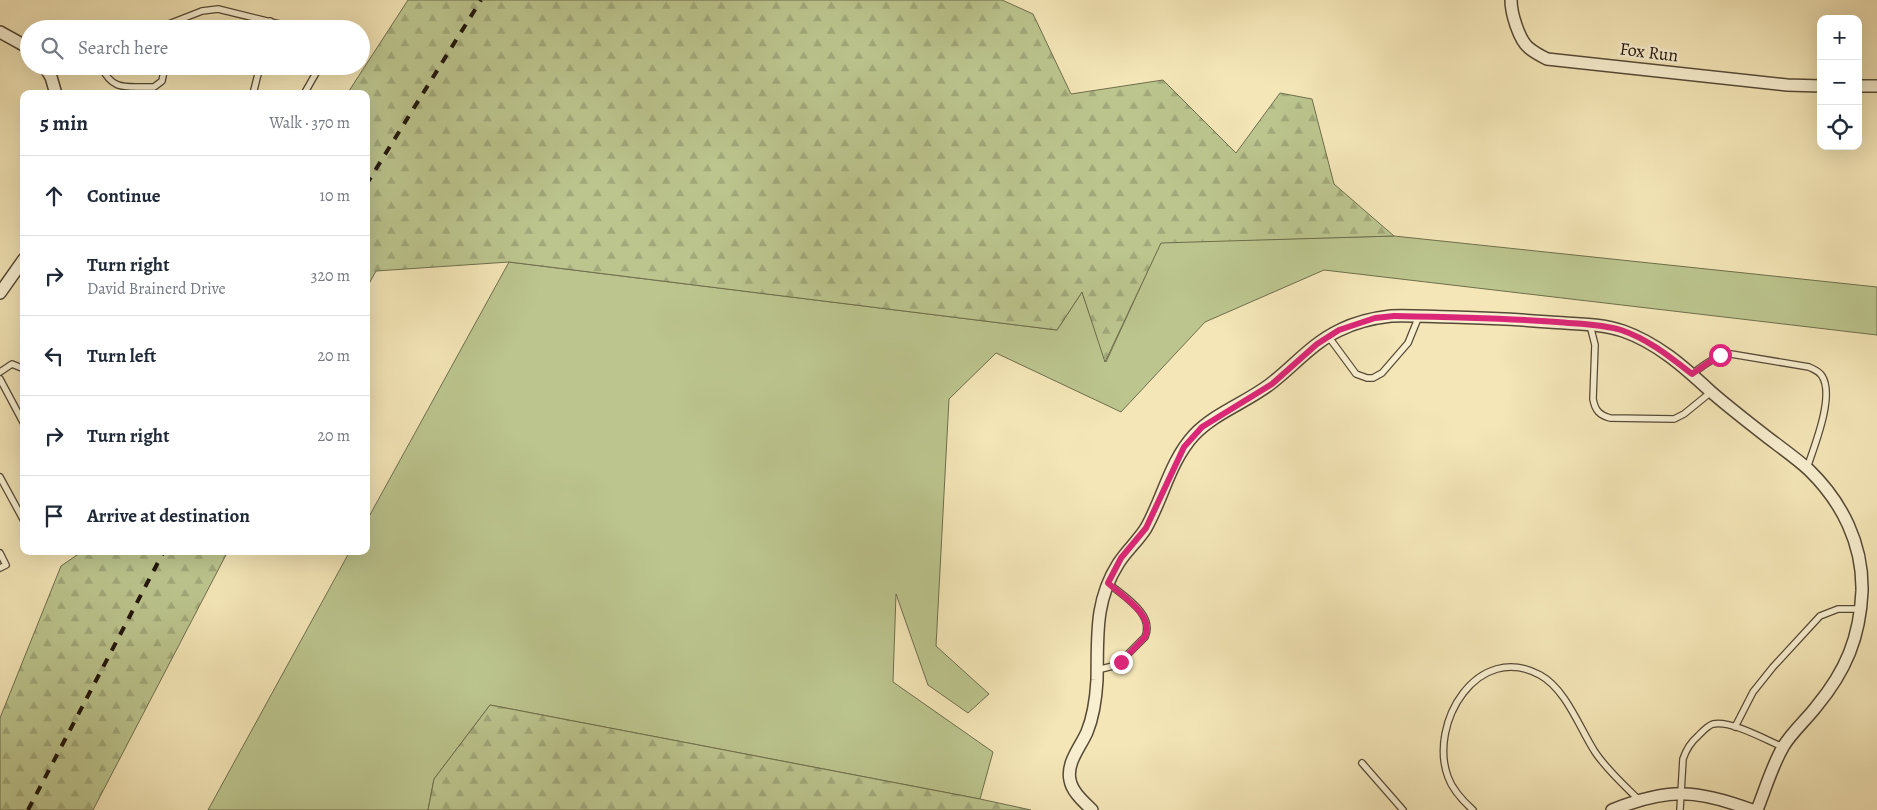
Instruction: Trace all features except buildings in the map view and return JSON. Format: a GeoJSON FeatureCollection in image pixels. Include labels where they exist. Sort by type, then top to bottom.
{"type":"FeatureCollection","features":[{"type":"Feature","properties":{"kind":"street","name":"Fox Run"},"geometry":{"type":"LineString","coordinates":[[1511,0],[1511,7],[1518,31],[1528,47],[1547,59],[1788,85],[1817,86]]}},
{"type":"Feature","properties":{"kind":"street"},"geometry":{"type":"LineString","coordinates":[[0,32],[20,43]]}},
{"type":"Feature","properties":{"kind":"street"},"geometry":{"type":"LineString","coordinates":[[51,75],[55,90]]}},
{"type":"Feature","properties":{"kind":"street"},"geometry":{"type":"LineString","coordinates":[[1862,86],[1877,86]]}},
{"type":"Feature","properties":{"kind":"street"},"geometry":{"type":"LineString","coordinates":[[0,293],[20,265]]}},
{"type":"Feature","properties":{"kind":"street"},"geometry":{"type":"LineString","coordinates":[[1092,810],[1070,784],[1069,777],[1071,765],[1088,731],[1094,711],[1097,670],[1097,628],[1101,604],[1108,583],[1121,558],[1146,528],[1184,447],[1193,436],[1214,419],[1272,384],[1328,336],[1339,330],[1375,318],[1394,316],[1513,319],[1590,325],[1620,330],[1640,338],[1663,351],[1711,392],[1807,468],[1834,501],[1853,533],[1861,566],[1861,609],[1858,633],[1840,675],[1821,702],[1783,747],[1757,810]]}},
{"type":"Feature","properties":{"kind":"street"},"geometry":{"type":"LineString","coordinates":[[1612,810],[1659,795],[1681,793],[1708,796],[1752,810]]}},
{"type":"Feature","properties":{"kind":"lane"},"geometry":{"type":"LineString","coordinates":[[185,20],[202,12],[218,9],[266,20]]}},
{"type":"Feature","properties":{"kind":"lane"},"geometry":{"type":"LineString","coordinates":[[105,75],[115,86],[154,88],[162,81],[163,75]]}},
{"type":"Feature","properties":{"kind":"lane"},"geometry":{"type":"LineString","coordinates":[[254,90],[258,75]]}},
{"type":"Feature","properties":{"kind":"lane"},"geometry":{"type":"LineString","coordinates":[[306,90],[315,75]]}},
{"type":"Feature","properties":{"kind":"lane"},"geometry":{"type":"LineString","coordinates":[[1328,336],[1356,374],[1373,378],[1382,373],[1408,343],[1419,316]]}},
{"type":"Feature","properties":{"kind":"lane"},"geometry":{"type":"LineString","coordinates":[[1590,325],[1595,345],[1593,399],[1595,407],[1603,416],[1610,418],[1674,419],[1684,414],[1711,392]]}},
{"type":"Feature","properties":{"kind":"lane"},"geometry":{"type":"LineString","coordinates":[[1692,374],[1720,355],[1731,354],[1809,367],[1818,371],[1823,378],[1827,396],[1817,438],[1807,468]]}},
{"type":"Feature","properties":{"kind":"lane"},"geometry":{"type":"LineString","coordinates":[[0,372],[12,364],[20,367]]}},
{"type":"Feature","properties":{"kind":"lane"},"geometry":{"type":"LineString","coordinates":[[0,379],[20,416]]}},
{"type":"Feature","properties":{"kind":"lane"},"geometry":{"type":"LineString","coordinates":[[0,476],[20,514]]}},
{"type":"Feature","properties":{"kind":"lane"},"geometry":{"type":"LineString","coordinates":[[0,553],[6,565],[0,568]]}},
{"type":"Feature","properties":{"kind":"lane"},"geometry":{"type":"LineString","coordinates":[[1097,670],[1111,668],[1121,662],[1145,637],[1147,632],[1145,617],[1108,583]]}},
{"type":"Feature","properties":{"kind":"lane"},"geometry":{"type":"LineString","coordinates":[[1736,727],[1752,692],[1820,616],[1838,609],[1861,609]]}},
{"type":"Feature","properties":{"kind":"lane"},"geometry":{"type":"LineString","coordinates":[[1473,810],[1462,800],[1448,777],[1444,750],[1449,720],[1460,695],[1472,683],[1493,671],[1512,668],[1531,671],[1550,682],[1559,691],[1596,753],[1639,800]]}},
{"type":"Feature","properties":{"kind":"lane"},"geometry":{"type":"LineString","coordinates":[[1680,810],[1683,758],[1694,740],[1714,724],[1736,727],[1783,747]]}},
{"type":"Feature","properties":{"kind":"lane"},"geometry":{"type":"LineString","coordinates":[[1362,763],[1403,810]]}},
{"type":"Feature","properties":{"kind":"green space"},"geometry":{"type":"Polygon","coordinates":[[[408,0],[1002,0],[1033,14],[1071,94],[1163,80],[1236,153],[1280,93],[1312,99],[1334,184],[1394,236],[1161,243],[1105,362],[1082,292],[1057,330],[509,262],[376,271],[370,282],[370,90],[350,90],[359,75],[370,75],[370,59],[408,0]]]}},
{"type":"Feature","properties":{"kind":"green space"},"geometry":{"type":"Polygon","coordinates":[[[1394,236],[1877,287],[1877,335],[1324,270],[1205,322],[1121,412],[996,353],[949,399],[936,646],[989,694],[968,713],[928,685],[896,594],[893,682],[993,752],[980,799],[490,705],[434,779],[428,810],[208,810],[348,555],[370,555],[370,515],[509,262],[1057,330],[1082,292],[1106,362],[1161,242],[1394,236]]]}},
{"type":"Feature","properties":{"kind":"green space"},"geometry":{"type":"Polygon","coordinates":[[[77,555],[226,555],[93,810],[0,810],[0,718],[61,566],[77,555]]]}},
{"type":"Feature","properties":{"kind":"green space"},"geometry":{"type":"Polygon","coordinates":[[[490,705],[1031,810],[428,810],[434,779],[490,705]]]}},
{"type":"Feature","properties":{"kind":"railway"},"geometry":{"type":"LineString","coordinates":[[370,179],[481,0]]}},
{"type":"Feature","properties":{"kind":"railway"},"geometry":{"type":"LineString","coordinates":[[28,810],[162,555]]}},
{"type":"Feature","properties":{"kind":"route"},"geometry":{"type":"LineString","coordinates":[[1121,662],[1145,637],[1148,626],[1142,613],[1108,583],[1121,558],[1146,528],[1184,447],[1202,427],[1272,384],[1300,357],[1339,330],[1375,318],[1394,316],[1513,319],[1590,325],[1620,330],[1640,338],[1663,351],[1692,374],[1720,355]]}}]}
